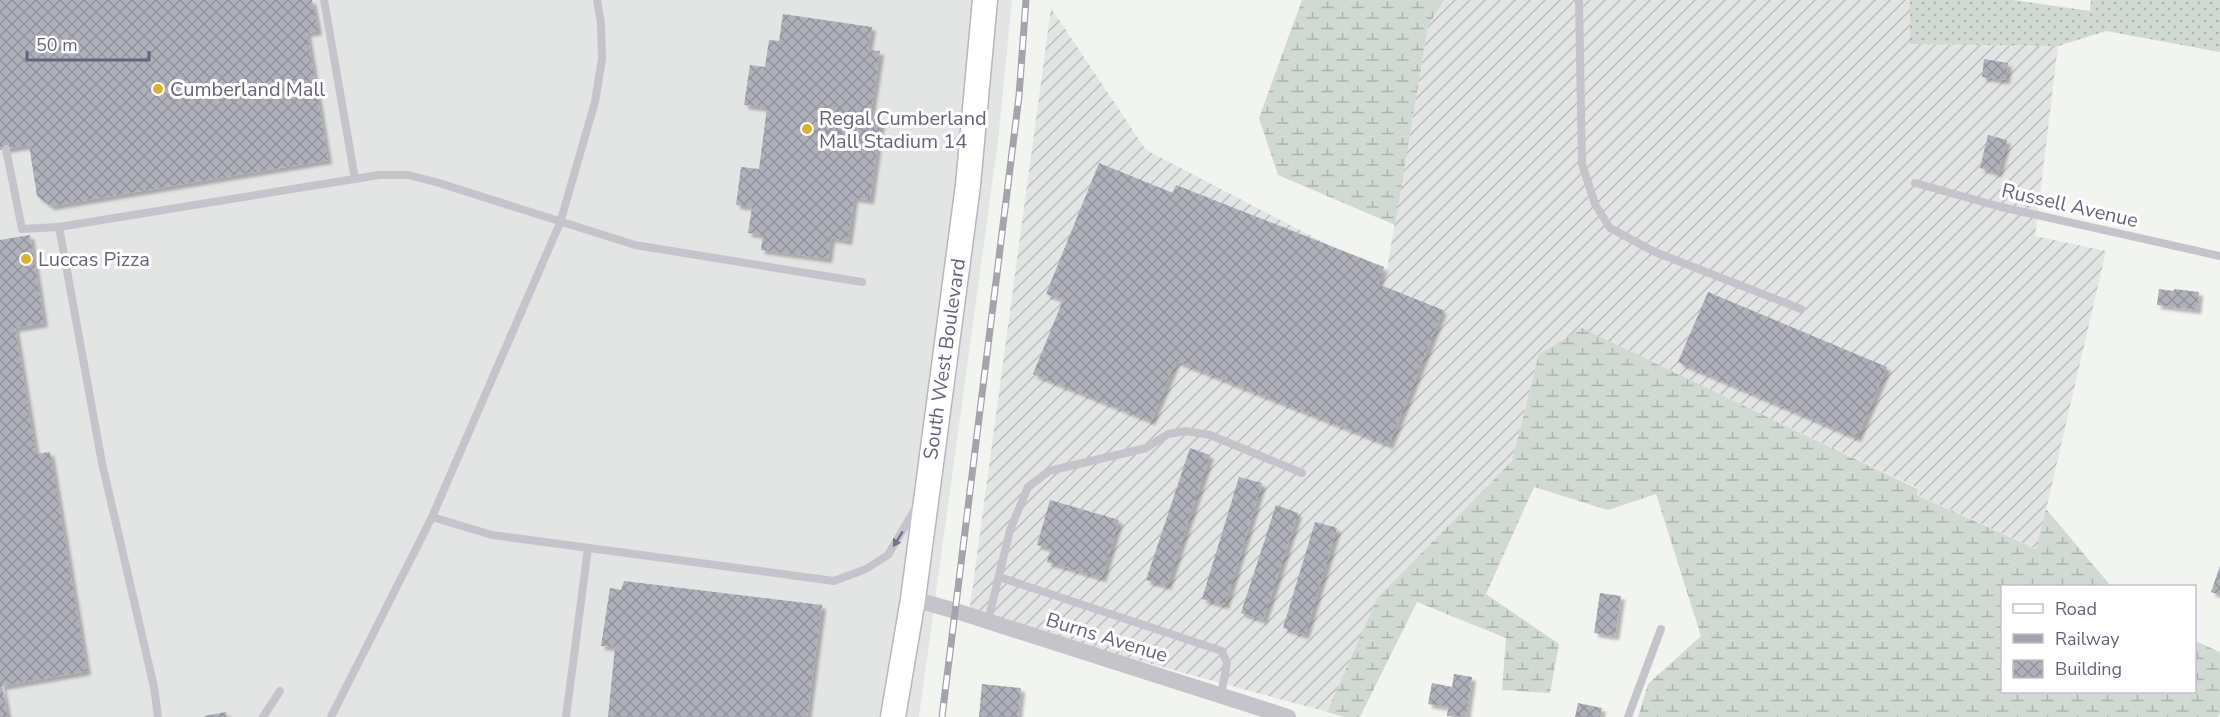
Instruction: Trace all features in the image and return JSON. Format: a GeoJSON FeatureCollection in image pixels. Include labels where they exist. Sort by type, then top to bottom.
{"type":"FeatureCollection","features":[{"type":"Feature","properties":{"kind":"street","name":"South West Boulevard"},"geometry":{"type":"LineString","coordinates":[[893,717],[913,599],[968,185],[985,0]]}},
{"type":"Feature","properties":{"kind":"street","name":"Burns Avenue"},"geometry":{"type":"LineString","coordinates":[[913,599],[1288,717]]}},
{"type":"Feature","properties":{"kind":"lane"},"geometry":{"type":"LineString","coordinates":[[324,0],[356,179]]}},
{"type":"Feature","properties":{"kind":"lane"},"geometry":{"type":"LineString","coordinates":[[331,717],[432,517],[560,223],[595,102],[602,58],[601,22],[597,0]]}},
{"type":"Feature","properties":{"kind":"lane"},"geometry":{"type":"LineString","coordinates":[[1579,0],[1582,164],[1595,204],[1610,228],[1655,252],[1801,309]]}},
{"type":"Feature","properties":{"kind":"lane"},"geometry":{"type":"LineString","coordinates":[[6,149],[22,229],[59,227],[356,179],[408,175],[635,245],[862,282]]}},
{"type":"Feature","properties":{"kind":"lane","name":"Russell Avenue"},"geometry":{"type":"LineString","coordinates":[[1914,183],[2001,207],[2220,256]]}},
{"type":"Feature","properties":{"kind":"lane"},"geometry":{"type":"LineString","coordinates":[[59,227],[102,463],[154,687],[158,717]]}},
{"type":"Feature","properties":{"kind":"lane"},"geometry":{"type":"LineString","coordinates":[[988,621],[1010,530],[1028,487],[1049,471],[1146,448],[1168,434],[1186,430],[1210,435],[1302,473]]}},
{"type":"Feature","properties":{"kind":"lane"},"geometry":{"type":"LineString","coordinates":[[432,517],[492,535],[834,581],[866,569],[888,555],[927,488]]}},
{"type":"Feature","properties":{"kind":"lane"},"geometry":{"type":"LineString","coordinates":[[566,717],[588,548]]}},
{"type":"Feature","properties":{"kind":"lane"},"geometry":{"type":"LineString","coordinates":[[999,577],[1222,651],[1227,663],[1221,695]]}},
{"type":"Feature","properties":{"kind":"lane"},"geometry":{"type":"LineString","coordinates":[[1628,717],[1661,629]]}},
{"type":"Feature","properties":{"kind":"lane"},"geometry":{"type":"LineString","coordinates":[[263,717],[280,692]]}},
{"type":"Feature","properties":{"kind":"shaded area","name":"Cumberland Mall"},"geometry":{"type":"Polygon","coordinates":[[[0,0],[1012,0],[998,141],[919,717],[0,717],[0,0]]]}},
{"type":"Feature","properties":{"kind":"shaded area"},"geometry":{"type":"Polygon","coordinates":[[[1444,0],[1910,0],[1910,44],[2058,46],[2035,236],[2106,251],[2037,549],[1916,494],[1918,488],[1582,329],[1539,354],[1512,461],[1377,598],[1327,712],[969,614],[1051,8],[1146,150],[1386,275],[1428,26],[1444,0]]]}},
{"type":"Feature","properties":{"kind":"green space"},"geometry":{"type":"Polygon","coordinates":[[[1302,0],[1444,0],[1428,26],[1395,225],[1278,175],[1259,118],[1302,0]]]}},
{"type":"Feature","properties":{"kind":"green space"},"geometry":{"type":"Polygon","coordinates":[[[1910,0],[2013,0],[2090,11],[2091,0],[2220,0],[2220,52],[2106,31],[2058,46],[1910,44],[1910,0]]]}},
{"type":"Feature","properties":{"kind":"green space"},"geometry":{"type":"Polygon","coordinates":[[[1582,328],[1918,489],[1917,495],[2036,549],[2046,509],[2110,585],[2001,585],[2001,693],[2196,693],[2196,641],[2220,652],[2220,712],[2218,717],[1638,717],[1648,684],[1701,636],[1656,494],[1608,510],[1534,487],[1486,594],[1559,644],[1550,693],[1502,690],[1506,638],[1417,602],[1360,717],[1344,717],[1327,712],[1377,598],[1512,461],[1539,354],[1582,328]]]}},
{"type":"Feature","properties":{"kind":"building","name":"Cumberland Mall"},"geometry":{"type":"Polygon","coordinates":[[[0,0],[312,0],[318,31],[307,33],[328,160],[51,206],[37,196],[29,145],[0,150],[0,0]]]}},
{"type":"Feature","properties":{"kind":"building"},"geometry":{"type":"Polygon","coordinates":[[[783,14],[872,27],[868,50],[880,51],[870,118],[881,120],[870,200],[854,198],[848,241],[831,238],[828,259],[761,250],[763,235],[748,233],[752,207],[736,205],[741,167],[759,169],[767,108],[744,105],[750,65],[765,67],[769,40],[779,41],[783,14]]]}},
{"type":"Feature","properties":{"kind":"building"},"geometry":{"type":"Polygon","coordinates":[[[1984,59],[2008,63],[2006,80],[1982,77],[1984,59]]]}},
{"type":"Feature","properties":{"kind":"building"},"geometry":{"type":"Polygon","coordinates":[[[1988,135],[2007,140],[1998,173],[1980,168],[1988,135]]]}},
{"type":"Feature","properties":{"kind":"building"},"geometry":{"type":"Polygon","coordinates":[[[1099,163],[1173,193],[1176,185],[1384,267],[1378,284],[1443,310],[1389,445],[1176,361],[1151,421],[1033,374],[1063,300],[1046,294],[1099,163]]]}},
{"type":"Feature","properties":{"kind":"building"},"geometry":{"type":"Polygon","coordinates":[[[30,235],[44,323],[15,328],[36,454],[50,452],[87,671],[2,686],[8,717],[0,717],[0,240],[30,235]]]}},
{"type":"Feature","properties":{"kind":"building"},"geometry":{"type":"Polygon","coordinates":[[[2159,289],[2199,292],[2197,310],[2157,305],[2159,289]]]}},
{"type":"Feature","properties":{"kind":"building"},"geometry":{"type":"Polygon","coordinates":[[[1708,292],[1887,367],[1857,438],[1678,362],[1708,292]]]}},
{"type":"Feature","properties":{"kind":"building"},"geometry":{"type":"Polygon","coordinates":[[[1190,448],[1210,455],[1167,586],[1146,580],[1190,448]]]}},
{"type":"Feature","properties":{"kind":"building"},"geometry":{"type":"Polygon","coordinates":[[[1239,477],[1262,483],[1225,605],[1202,599],[1239,477]]]}},
{"type":"Feature","properties":{"kind":"building"},"geometry":{"type":"Polygon","coordinates":[[[1050,500],[1119,520],[1102,578],[1047,562],[1051,549],[1037,545],[1050,500]]]}},
{"type":"Feature","properties":{"kind":"building"},"geometry":{"type":"Polygon","coordinates":[[[1276,505],[1298,513],[1263,620],[1241,613],[1276,505]]]}},
{"type":"Feature","properties":{"kind":"building"},"geometry":{"type":"Polygon","coordinates":[[[1315,522],[1337,528],[1305,635],[1283,628],[1315,522]]]}},
{"type":"Feature","properties":{"kind":"building"},"geometry":{"type":"Polygon","coordinates":[[[2220,566],[2220,595],[2211,592],[2220,566]]]}},
{"type":"Feature","properties":{"kind":"building"},"geometry":{"type":"Polygon","coordinates":[[[624,581],[822,605],[807,717],[608,717],[615,647],[601,646],[610,588],[621,590],[624,581]]]}},
{"type":"Feature","properties":{"kind":"building"},"geometry":{"type":"Polygon","coordinates":[[[1600,593],[1621,596],[1615,636],[1594,633],[1600,593]]]}},
{"type":"Feature","properties":{"kind":"building"},"geometry":{"type":"Polygon","coordinates":[[[1454,674],[1472,677],[1466,717],[1447,716],[1448,707],[1428,704],[1432,683],[1452,687],[1454,674]]]}},
{"type":"Feature","properties":{"kind":"building"},"geometry":{"type":"Polygon","coordinates":[[[982,684],[1021,688],[1018,717],[979,717],[982,684]]]}},
{"type":"Feature","properties":{"kind":"building"},"geometry":{"type":"Polygon","coordinates":[[[1578,703],[1602,708],[1600,717],[1575,717],[1578,703]]]}},
{"type":"Feature","properties":{"kind":"building"},"geometry":{"type":"Polygon","coordinates":[[[226,712],[227,717],[204,716],[226,712]]]}},
{"type":"Feature","properties":{"kind":"railway"},"geometry":{"type":"LineString","coordinates":[[942,717],[1019,96],[1026,0]]}},
{"type":"Feature","properties":{"kind":"place","name":"Cumberland Mall"},"geometry":{"type":"Point","coordinates":[158,89]}},
{"type":"Feature","properties":{"kind":"place","name":"Regal Cumberland Mall Stadium 14"},"geometry":{"type":"Point","coordinates":[807,129]}},
{"type":"Feature","properties":{"kind":"place","name":"Luccas Pizza"},"geometry":{"type":"Point","coordinates":[26,259]}}]}
